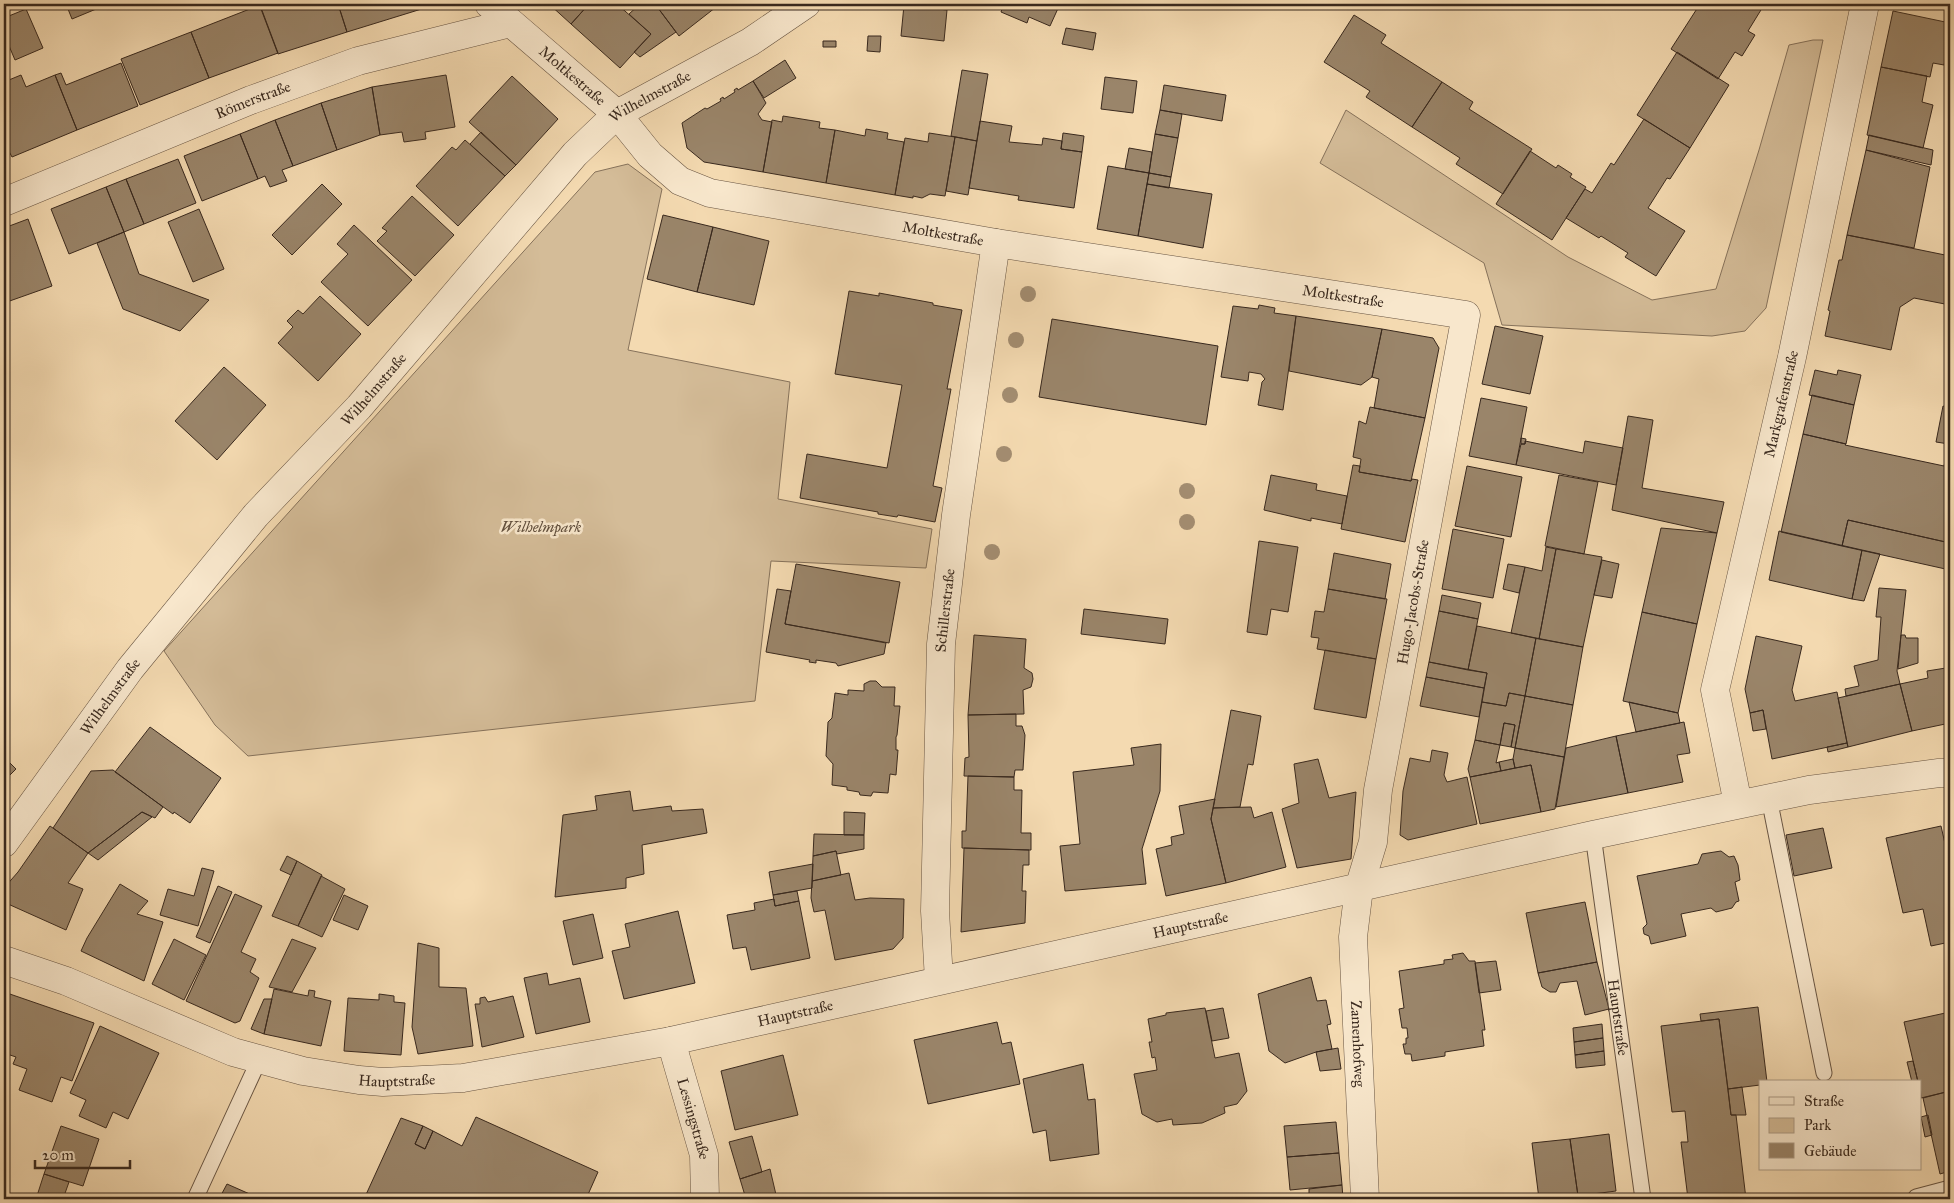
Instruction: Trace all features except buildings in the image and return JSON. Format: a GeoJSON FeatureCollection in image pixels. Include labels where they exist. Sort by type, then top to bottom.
{"type":"FeatureCollection","features":[{"type":"Feature","properties":{"kind":"street","name":"Moltkestraße"},"geometry":{"type":"LineString","coordinates":[[489,4],[618,114],[650,155],[680,181],[710,193],[996,243],[1466,315]]}},
{"type":"Feature","properties":{"kind":"street","name":"Wilhelmstraße"},"geometry":{"type":"LineString","coordinates":[[4,843],[130,669],[256,515],[359,407],[575,154],[618,114],[750,42],[806,4]]}},
{"type":"Feature","properties":{"kind":"street","name":"Markgrafenstraße"},"geometry":{"type":"LineString","coordinates":[[1738,804],[1716,690],[1792,357],[1865,4]]}},
{"type":"Feature","properties":{"kind":"street","name":"Römerstraße"},"geometry":{"type":"LineString","coordinates":[[4,202],[251,100],[358,61],[510,23]]}},
{"type":"Feature","properties":{"kind":"street","name":"Schillerstraße"},"geometry":{"type":"LineString","coordinates":[[939,980],[935,911],[941,644],[957,506],[996,243]]}},
{"type":"Feature","properties":{"kind":"street","name":"Hugo-Jacobs-Straße"},"geometry":{"type":"LineString","coordinates":[[1359,888],[1373,842],[1378,790],[1466,315]]}},
{"type":"Feature","properties":{"kind":"street","name":"Hauptstraße"},"geometry":{"type":"LineString","coordinates":[[4,960],[66,981],[234,1052],[259,1060],[303,1071],[359,1080],[420,1081],[463,1078],[671,1041],[1738,804],[1810,790],[1950,773]]}},
{"type":"Feature","properties":{"kind":"street","name":"Zamenhofweg"},"geometry":{"type":"LineString","coordinates":[[1359,888],[1353,937],[1365,1199]]}},
{"type":"Feature","properties":{"kind":"street","name":"Lessingstraße"},"geometry":{"type":"LineString","coordinates":[[671,1041],[704,1155],[705,1199]]}},
{"type":"Feature","properties":{"kind":"lane"},"geometry":{"type":"LineString","coordinates":[[1769,798],[1824,1073]]}},
{"type":"Feature","properties":{"kind":"lane","name":"Hauptstraße"},"geometry":{"type":"LineString","coordinates":[[1593,835],[1643,1199]]}},
{"type":"Feature","properties":{"kind":"lane"},"geometry":{"type":"LineString","coordinates":[[195,1199],[259,1060]]}},
{"type":"Feature","properties":{"kind":"lane"},"geometry":{"type":"LineString","coordinates":[[1916,1197],[1950,1188]]}},
{"type":"Feature","properties":{"kind":"green space"},"geometry":{"type":"Polygon","coordinates":[[[1823,40],[1766,308],[1745,331],[1712,336],[1502,325],[1484,263],[1320,163],[1346,110],[1568,257],[1652,300],[1716,289],[1789,45],[1823,40]]]}},
{"type":"Feature","properties":{"kind":"green space","name":"Wilhelmpark"},"geometry":{"type":"Polygon","coordinates":[[[628,164],[662,189],[628,350],[790,382],[778,499],[932,529],[926,568],[771,561],[755,701],[248,756],[215,725],[164,651],[595,172],[628,164]]]}}]}
